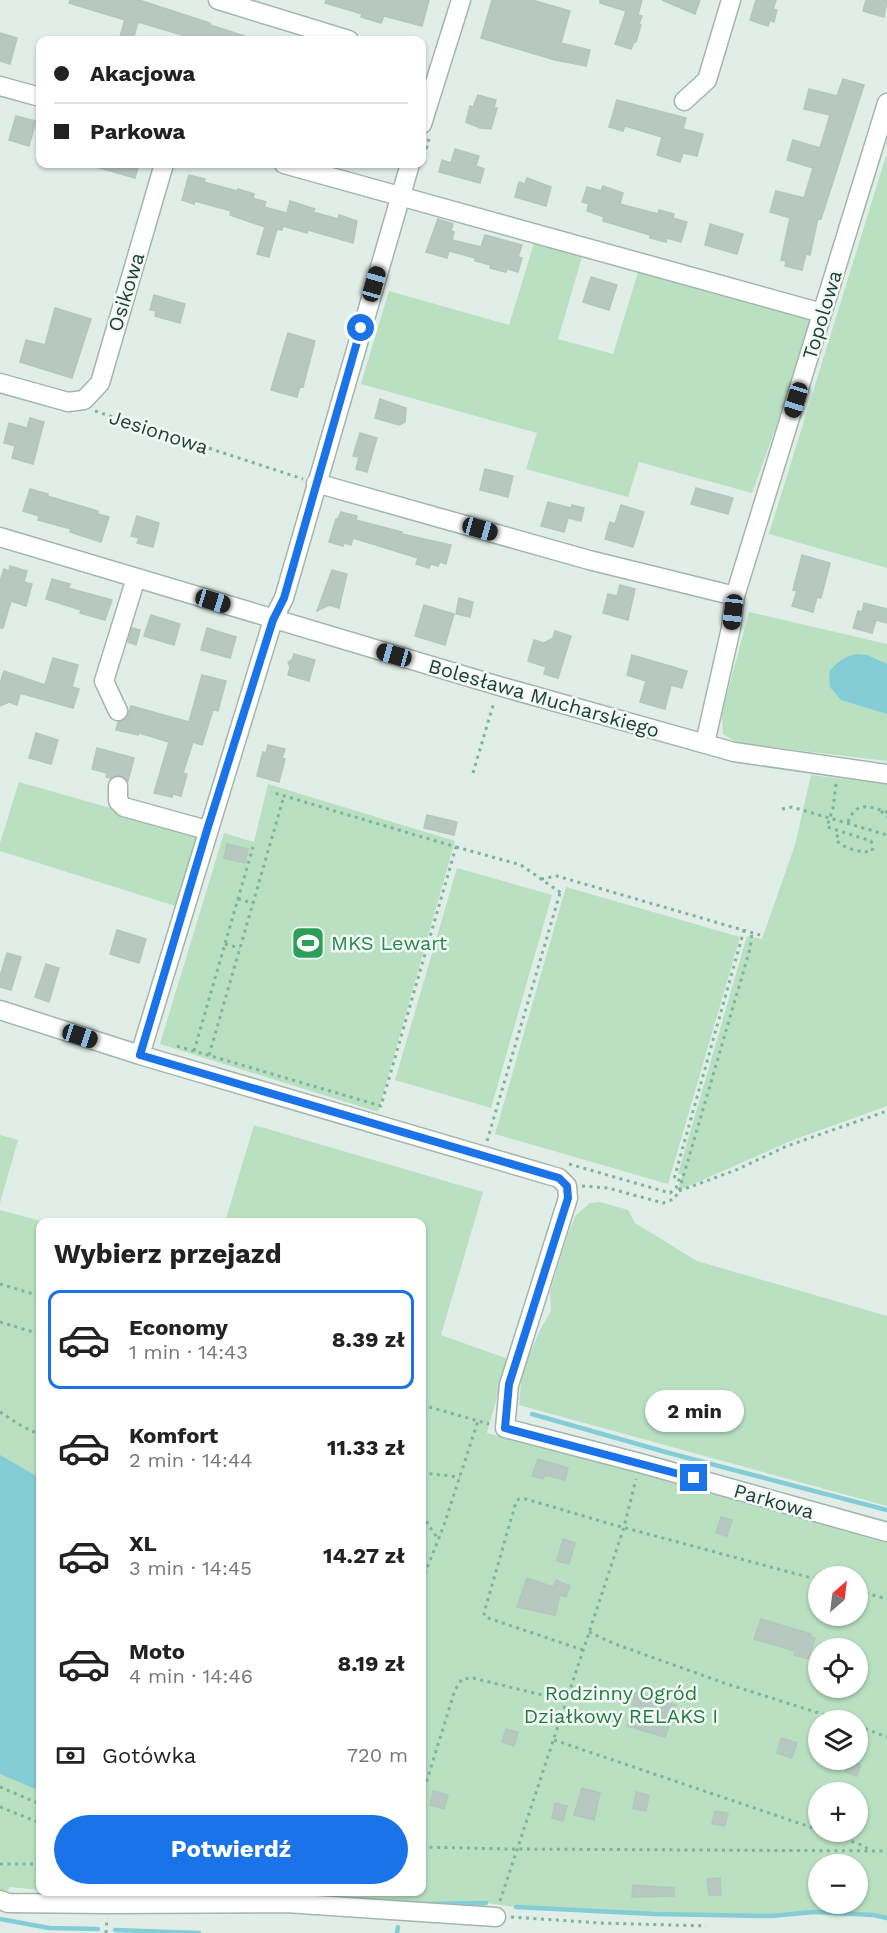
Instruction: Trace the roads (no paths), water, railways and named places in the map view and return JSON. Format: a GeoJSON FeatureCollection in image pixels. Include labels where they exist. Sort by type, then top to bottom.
{"type":"FeatureCollection","features":[{"type":"Feature","properties":{"kind":"street"},"geometry":{"type":"LineString","coordinates":[[218,0],[336,36]]}},
{"type":"Feature","properties":{"kind":"street"},"geometry":{"type":"LineString","coordinates":[[426,95],[430,66],[461,0]]}},
{"type":"Feature","properties":{"kind":"street"},"geometry":{"type":"LineString","coordinates":[[684,101],[707,80],[731,0]]}},
{"type":"Feature","properties":{"kind":"street"},"geometry":{"type":"LineString","coordinates":[[0,86],[36,96]]}},
{"type":"Feature","properties":{"kind":"street","name":"Topolowa"},"geometry":{"type":"LineString","coordinates":[[705,743],[731,628],[735,596],[887,103]]}},
{"type":"Feature","properties":{"kind":"street","name":"Osikowa"},"geometry":{"type":"LineString","coordinates":[[0,383],[68,402],[84,400],[99,383],[163,168]]}},
{"type":"Feature","properties":{"kind":"street"},"geometry":{"type":"LineString","coordinates":[[299,168],[822,313]]}},
{"type":"Feature","properties":{"kind":"street"},"geometry":{"type":"LineString","coordinates":[[0,1010],[140,1055],[273,620],[284,598],[409,168]]}},
{"type":"Feature","properties":{"kind":"street"},"geometry":{"type":"LineString","coordinates":[[316,483],[589,560],[735,596]]}},
{"type":"Feature","properties":{"kind":"street","name":"Bolesława Mucharskiego"},"geometry":{"type":"LineString","coordinates":[[0,537],[273,620],[734,752],[887,774]]}},
{"type":"Feature","properties":{"kind":"street"},"geometry":{"type":"LineString","coordinates":[[118,711],[104,681],[136,578]]}},
{"type":"Feature","properties":{"kind":"street"},"geometry":{"type":"LineString","coordinates":[[118,786],[118,801],[124,807],[207,830]]}},
{"type":"Feature","properties":{"kind":"street","name":"Parkowa"},"geometry":{"type":"LineString","coordinates":[[140,1055],[554,1175],[564,1185],[568,1198],[509,1384],[505,1428],[887,1532]]}},
{"type":"Feature","properties":{"kind":"street"},"geometry":{"type":"LineString","coordinates":[[0,1900],[8,1903],[286,1903],[498,1911]]}},
{"type":"Feature","properties":{"kind":"water"},"geometry":{"type":"Polygon","coordinates":[[[858,654],[867,655],[887,664],[887,714],[841,700],[830,687],[829,672],[832,668],[845,658],[858,654]]]}},
{"type":"Feature","properties":{"kind":"water"},"geometry":{"type":"Polygon","coordinates":[[[0,1455],[36,1476],[36,1789],[0,1774],[0,1455]]]}},
{"type":"Feature","properties":{"kind":"waterway"},"geometry":{"type":"LineString","coordinates":[[532,1414],[669,1453],[887,1510]]}},
{"type":"Feature","properties":{"kind":"waterway"},"geometry":{"type":"LineString","coordinates":[[426,1904],[486,1903]]}},
{"type":"Feature","properties":{"kind":"waterway"},"geometry":{"type":"LineString","coordinates":[[516,1907],[654,1914],[771,1916],[814,1912],[873,1915],[887,1918]]}},
{"type":"Feature","properties":{"kind":"waterway"},"geometry":{"type":"LineString","coordinates":[[0,1919],[49,1928],[98,1929]]}},
{"type":"Feature","properties":{"kind":"waterway"},"geometry":{"type":"LineString","coordinates":[[397,1933],[398,1927]]}},
{"type":"Feature","properties":{"kind":"waterway"},"geometry":{"type":"LineString","coordinates":[[115,1930],[199,1933]]}},
{"type":"Feature","properties":{"kind":"place","name":"MKS Lewart"},"geometry":{"type":"Point","coordinates":[308,943]}},
{"type":"Feature","properties":{"kind":"park label","name":"Rodzinny Ogród Działkowy RELAKS I"},"geometry":{"type":"Point","coordinates":[621,1704]}}]}
